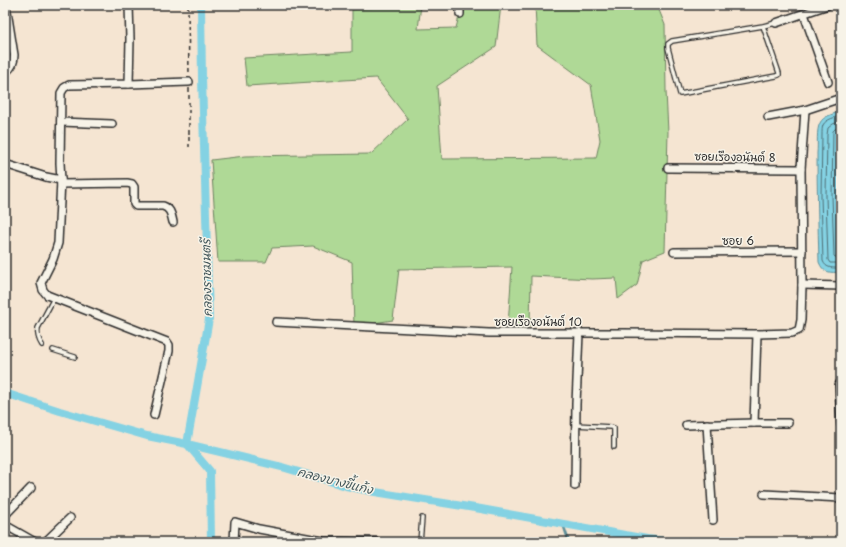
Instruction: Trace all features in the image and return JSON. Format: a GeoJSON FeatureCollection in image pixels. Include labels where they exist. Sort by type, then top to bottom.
{"type":"FeatureCollection","features":[{"type":"Feature","properties":{"kind":"street"},"geometry":{"type":"LineString","coordinates":[[129,5],[129,84]]}},
{"type":"Feature","properties":{"kind":"street"},"geometry":{"type":"LineString","coordinates":[[460,5],[460,14]]}},
{"type":"Feature","properties":{"kind":"street"},"geometry":{"type":"LineString","coordinates":[[776,23],[828,5]]}},
{"type":"Feature","properties":{"kind":"street"},"geometry":{"type":"LineString","coordinates":[[5,97],[6,72],[14,61],[8,11]]}},
{"type":"Feature","properties":{"kind":"street"},"geometry":{"type":"LineString","coordinates":[[804,14],[828,82]]}},
{"type":"Feature","properties":{"kind":"street"},"geometry":{"type":"LineString","coordinates":[[154,415],[169,351],[169,345],[167,342],[47,295],[42,290],[41,283],[53,259],[58,243],[61,182],[61,93],[64,88],[69,85],[189,82]]}},
{"type":"Feature","properties":{"kind":"street"},"geometry":{"type":"LineString","coordinates":[[768,117],[805,110],[841,98]]}},
{"type":"Feature","properties":{"kind":"street"},"geometry":{"type":"LineString","coordinates":[[805,110],[801,169],[802,286],[841,286]]}},
{"type":"Feature","properties":{"kind":"street"},"geometry":{"type":"LineString","coordinates":[[61,122],[112,124]]}},
{"type":"Feature","properties":{"kind":"street"},"geometry":{"type":"LineString","coordinates":[[5,164],[61,182],[132,184],[134,187],[134,204],[136,206],[167,207],[170,210],[172,222]]}},
{"type":"Feature","properties":{"kind":"street","name":"ซอยเรืองอนันต์ 8"},"geometry":{"type":"LineString","coordinates":[[668,168],[801,169]]}},
{"type":"Feature","properties":{"kind":"street","name":"ซอย 6"},"geometry":{"type":"LineString","coordinates":[[674,252],[802,251]]}},
{"type":"Feature","properties":{"kind":"street","name":"ซอยเรืองอนันต์ 10"},"geometry":{"type":"LineString","coordinates":[[276,322],[489,333],[792,333],[799,330],[801,320],[802,286]]}},
{"type":"Feature","properties":{"kind":"street"},"geometry":{"type":"LineString","coordinates":[[575,486],[579,333]]}},
{"type":"Feature","properties":{"kind":"street"},"geometry":{"type":"LineString","coordinates":[[754,423],[757,334]]}},
{"type":"Feature","properties":{"kind":"street"},"geometry":{"type":"LineString","coordinates":[[841,381],[839,384],[841,424]]}},
{"type":"Feature","properties":{"kind":"street"},"geometry":{"type":"LineString","coordinates":[[686,425],[788,423]]}},
{"type":"Feature","properties":{"kind":"street"},"geometry":{"type":"LineString","coordinates":[[707,424],[713,520]]}},
{"type":"Feature","properties":{"kind":"street"},"geometry":{"type":"LineString","coordinates":[[5,515],[31,488]]}},
{"type":"Feature","properties":{"kind":"street"},"geometry":{"type":"LineString","coordinates":[[764,494],[841,498]]}},
{"type":"Feature","properties":{"kind":"street"},"geometry":{"type":"LineString","coordinates":[[45,542],[70,518]]}},
{"type":"Feature","properties":{"kind":"street"},"geometry":{"type":"LineString","coordinates":[[234,542],[234,522],[259,529],[314,540],[376,542]]}},
{"type":"Feature","properties":{"kind":"street"},"geometry":{"type":"LineString","coordinates":[[5,525],[35,542]]}},
{"type":"Feature","properties":{"kind":"lane"},"geometry":{"type":"LineString","coordinates":[[763,26],[779,72],[778,75],[680,94],[668,44],[776,23]]}},
{"type":"Feature","properties":{"kind":"lane"},"geometry":{"type":"LineString","coordinates":[[42,344],[37,334],[38,328],[54,298]]}},
{"type":"Feature","properties":{"kind":"lane"},"geometry":{"type":"LineString","coordinates":[[54,350],[75,358]]}},
{"type":"Feature","properties":{"kind":"lane"},"geometry":{"type":"LineString","coordinates":[[576,425],[614,428],[614,447]]}},
{"type":"Feature","properties":{"kind":"lane"},"geometry":{"type":"LineString","coordinates":[[420,542],[422,518]]}},
{"type":"Feature","properties":{"kind":"green space"},"geometry":{"type":"Polygon","coordinates":[[[386,5],[421,5],[418,29],[456,28],[462,5],[501,5],[496,47],[437,86],[442,159],[596,158],[600,140],[591,85],[537,45],[535,5],[657,5],[665,25],[668,132],[665,251],[643,260],[637,285],[618,299],[616,278],[592,279],[531,276],[530,326],[508,326],[512,267],[399,269],[393,320],[354,326],[352,262],[313,246],[272,248],[266,262],[218,262],[211,160],[245,156],[371,154],[408,119],[376,78],[247,86],[244,58],[352,52],[352,10],[386,5]]]}},
{"type":"Feature","properties":{"kind":"water"},"geometry":{"type":"Polygon","coordinates":[[[841,111],[841,272],[827,272],[819,262],[817,180],[818,133],[821,121],[841,111]]]}},
{"type":"Feature","properties":{"kind":"waterway","name":"คลองราชมนตรี"},"geometry":{"type":"LineString","coordinates":[[201,5],[209,319],[187,444],[210,471],[211,542]]}},
{"type":"Feature","properties":{"kind":"waterway","name":"คลองบางขี้แก้ง"},"geometry":{"type":"LineString","coordinates":[[5,393],[60,411],[147,436],[282,467],[346,486],[671,542]]}},
{"type":"Feature","properties":{"kind":"waterway"},"geometry":{"type":"LineString","coordinates":[[563,524],[569,542]]}}]}
